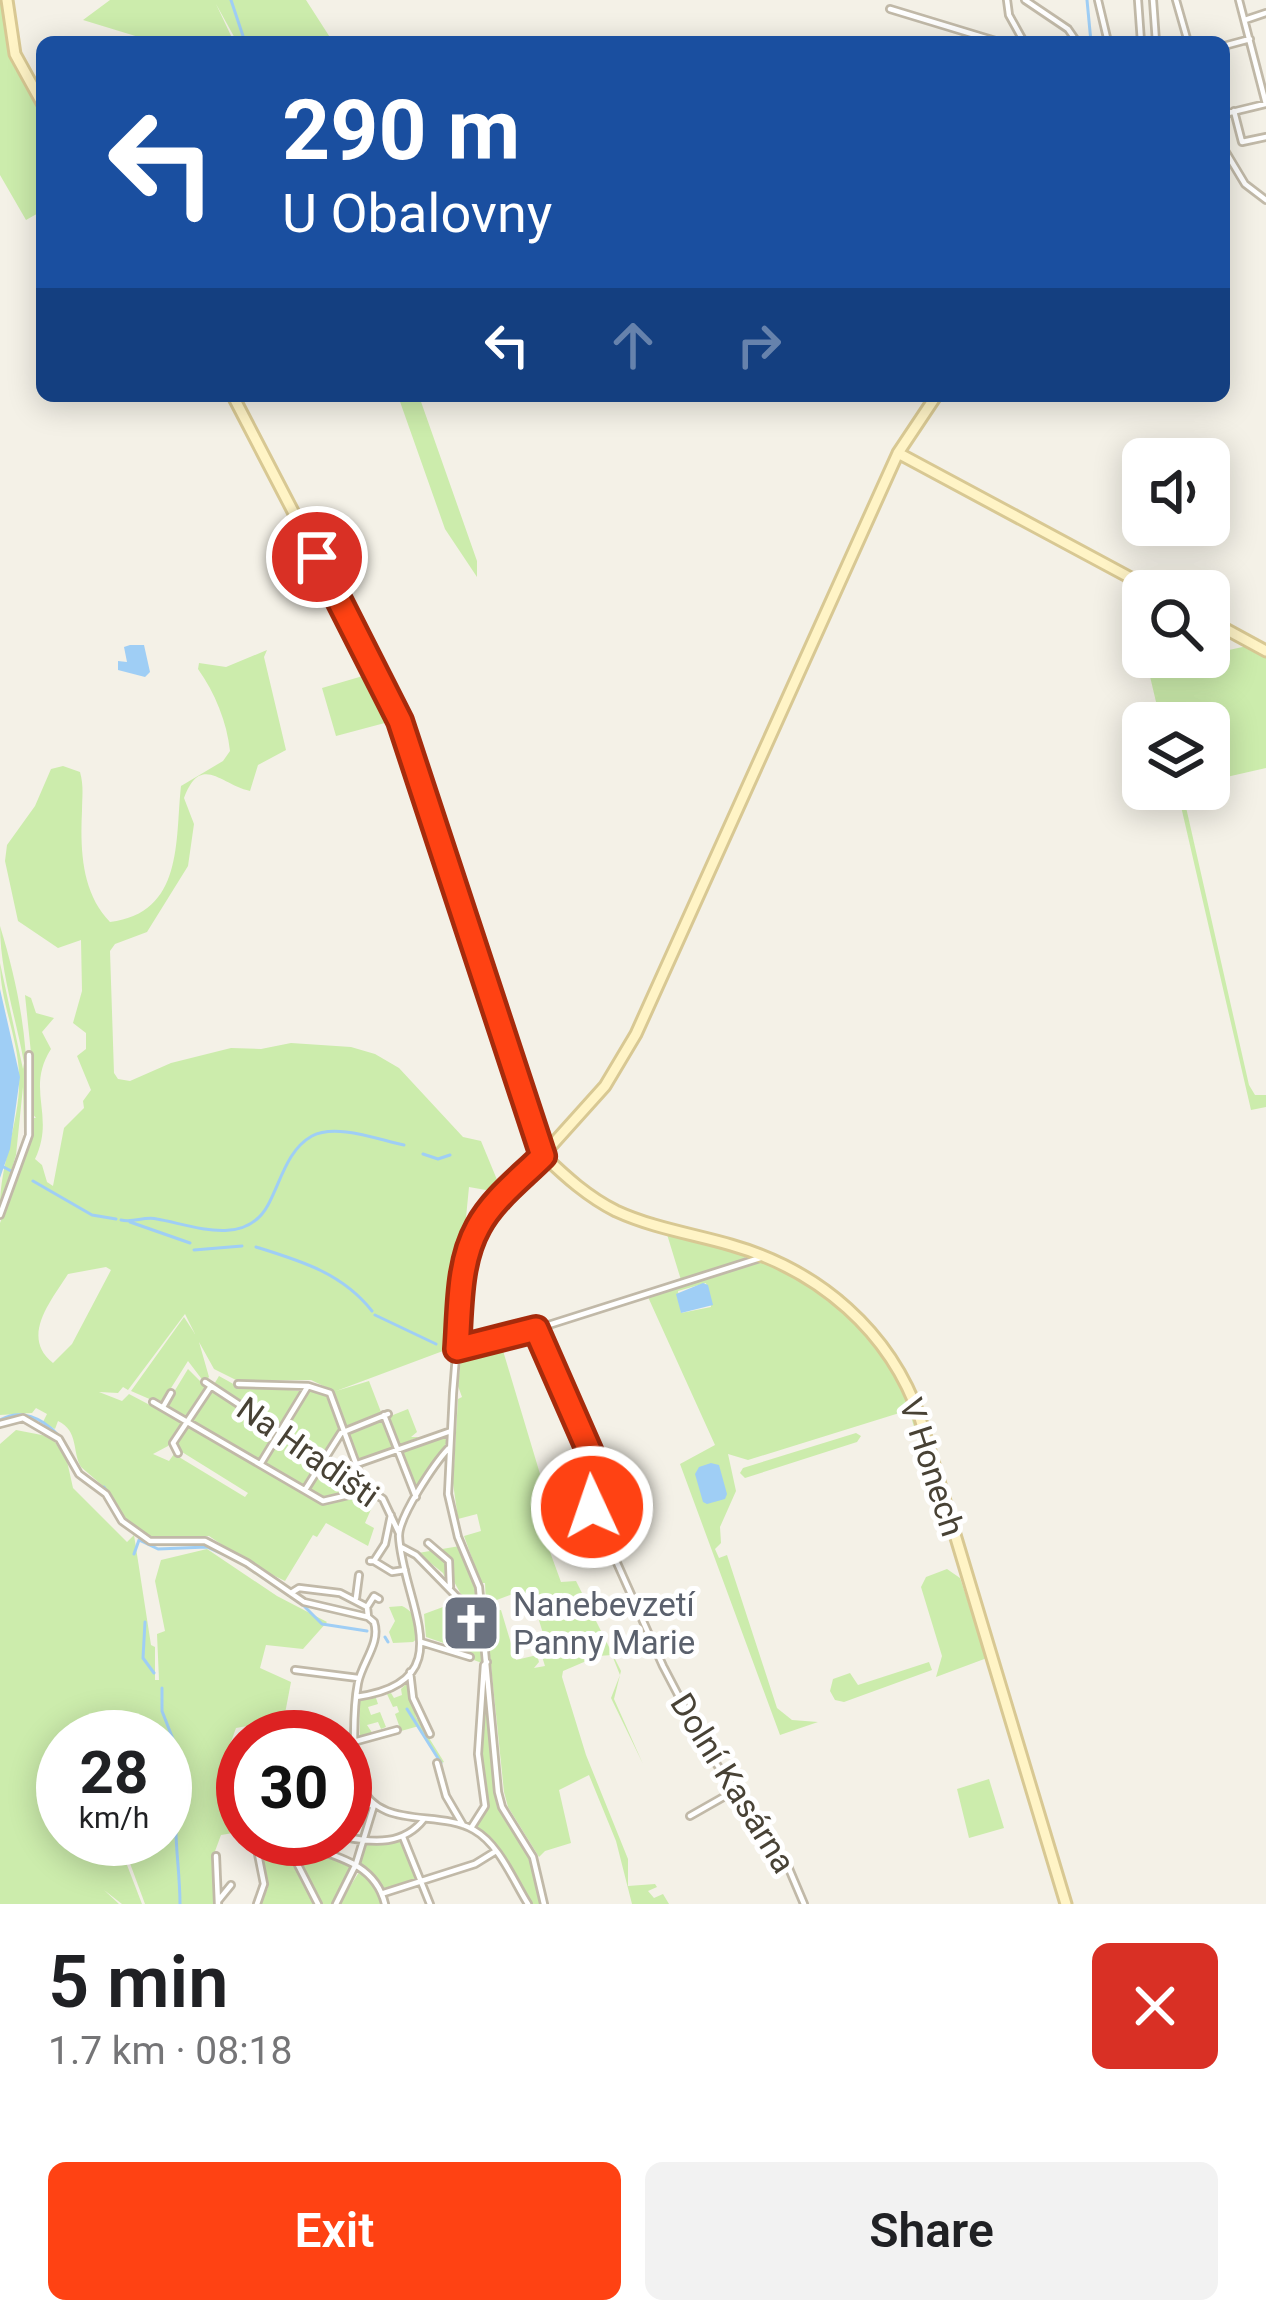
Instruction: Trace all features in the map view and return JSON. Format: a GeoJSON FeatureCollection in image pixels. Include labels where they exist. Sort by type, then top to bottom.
{"type":"FeatureCollection","features":[{"type":"Feature","properties":{"kind":"street"},"geometry":{"type":"LineString","coordinates":[[8,0],[15,54],[36,92]]}},
{"type":"Feature","properties":{"kind":"street"},"geometry":{"type":"LineString","coordinates":[[1007,0],[1021,36]]}},
{"type":"Feature","properties":{"kind":"street"},"geometry":{"type":"LineString","coordinates":[[1025,0],[1073,36]]}},
{"type":"Feature","properties":{"kind":"street"},"geometry":{"type":"LineString","coordinates":[[1098,0],[1107,36]]}},
{"type":"Feature","properties":{"kind":"street"},"geometry":{"type":"LineString","coordinates":[[1138,0],[1141,36]]}},
{"type":"Feature","properties":{"kind":"street"},"geometry":{"type":"LineString","coordinates":[[1153,0],[1156,36]]}},
{"type":"Feature","properties":{"kind":"street"},"geometry":{"type":"LineString","coordinates":[[1176,0],[1186,36]]}},
{"type":"Feature","properties":{"kind":"street"},"geometry":{"type":"LineString","coordinates":[[1230,112],[1265,105],[1239,0]]}},
{"type":"Feature","properties":{"kind":"street"},"geometry":{"type":"LineString","coordinates":[[890,9],[972,36]]}},
{"type":"Feature","properties":{"kind":"street"},"geometry":{"type":"LineString","coordinates":[[1245,20],[1266,13]]}},
{"type":"Feature","properties":{"kind":"street"},"geometry":{"type":"LineString","coordinates":[[1230,44],[1250,39]]}},
{"type":"Feature","properties":{"kind":"street"},"geometry":{"type":"LineString","coordinates":[[1234,111],[1242,142],[1266,137]]}},
{"type":"Feature","properties":{"kind":"street"},"geometry":{"type":"LineString","coordinates":[[1230,159],[1245,184],[1266,200]]}},
{"type":"Feature","properties":{"kind":"street"},"geometry":{"type":"LineString","coordinates":[[236,402],[394,706],[543,1156]]}},
{"type":"Feature","properties":{"kind":"street"},"geometry":{"type":"LineString","coordinates":[[544,1904],[533,1857],[498,1792],[480,1600],[452,1515],[447,1478],[464,1268],[476,1230],[496,1202],[605,1086],[636,1034],[898,453],[932,402]]}},
{"type":"Feature","properties":{"kind":"street"},"geometry":{"type":"LineString","coordinates":[[898,453],[1122,573]]}},
{"type":"Feature","properties":{"kind":"street"},"geometry":{"type":"LineString","coordinates":[[1230,631],[1266,651]]}},
{"type":"Feature","properties":{"kind":"street"},"geometry":{"type":"LineString","coordinates":[[0,1216],[29,1135],[29,1055]]}},
{"type":"Feature","properties":{"kind":"street","name":"V Honech"},"geometry":{"type":"LineString","coordinates":[[543,1156],[589,1195],[625,1214],[766,1256],[822,1287],[879,1340],[912,1394],[1066,1904]]}},
{"type":"Feature","properties":{"kind":"street"},"geometry":{"type":"LineString","coordinates":[[457,1349],[536,1329],[766,1256]]}},
{"type":"Feature","properties":{"kind":"street","name":"Dolní Kasárna"},"geometry":{"type":"LineString","coordinates":[[536,1329],[592,1457],[592,1507],[687,1716],[787,1864],[804,1904]]}},
{"type":"Feature","properties":{"kind":"street","name":"Na Hradišti"},"geometry":{"type":"LineString","coordinates":[[188,1421],[208,1384],[383,1499],[399,1533],[422,1642]]}},
{"type":"Feature","properties":{"kind":"street"},"geometry":{"type":"LineString","coordinates":[[153,1402],[322,1501],[366,1491],[330,1393],[308,1386],[238,1384]]}},
{"type":"Feature","properties":{"kind":"street"},"geometry":{"type":"LineString","coordinates":[[261,1464],[308,1386]]}},
{"type":"Feature","properties":{"kind":"street"},"geometry":{"type":"LineString","coordinates":[[163,1407],[171,1393]]}},
{"type":"Feature","properties":{"kind":"street"},"geometry":{"type":"LineString","coordinates":[[305,1490],[344,1430],[386,1414],[416,1497]]}},
{"type":"Feature","properties":{"kind":"street"},"geometry":{"type":"LineString","coordinates":[[0,1424],[23,1418],[54,1434],[79,1474],[106,1493],[122,1522],[150,1541],[211,1544],[313,1606],[368,1616]]}},
{"type":"Feature","properties":{"kind":"street"},"geometry":{"type":"LineString","coordinates":[[178,1453],[172,1443],[188,1421]]}},
{"type":"Feature","properties":{"kind":"street"},"geometry":{"type":"LineString","coordinates":[[357,1464],[451,1431]]}},
{"type":"Feature","properties":{"kind":"street"},"geometry":{"type":"LineString","coordinates":[[399,1533],[403,1516],[450,1449]]}},
{"type":"Feature","properties":{"kind":"street"},"geometry":{"type":"LineString","coordinates":[[392,1514],[385,1544],[372,1561],[392,1572],[405,1570]]}},
{"type":"Feature","properties":{"kind":"street"},"geometry":{"type":"LineString","coordinates":[[428,1543],[449,1562],[450,1587]]}},
{"type":"Feature","properties":{"kind":"street"},"geometry":{"type":"LineString","coordinates":[[401,1547],[464,1601],[480,1600]]}},
{"type":"Feature","properties":{"kind":"street"},"geometry":{"type":"LineString","coordinates":[[356,1598],[359,1575]]}},
{"type":"Feature","properties":{"kind":"street"},"geometry":{"type":"LineString","coordinates":[[292,1593],[303,1588],[356,1598],[367,1606]]}},
{"type":"Feature","properties":{"kind":"street"},"geometry":{"type":"LineString","coordinates":[[357,1710],[358,1678],[377,1632],[367,1606],[374,1596],[380,1599]]}},
{"type":"Feature","properties":{"kind":"street"},"geometry":{"type":"LineString","coordinates":[[356,1697],[388,1691],[410,1672],[422,1642],[470,1657]]}},
{"type":"Feature","properties":{"kind":"street"},"geometry":{"type":"LineString","coordinates":[[467,1826],[485,1806],[478,1754],[487,1662]]}},
{"type":"Feature","properties":{"kind":"street"},"geometry":{"type":"LineString","coordinates":[[295,1670],[358,1678]]}},
{"type":"Feature","properties":{"kind":"street"},"geometry":{"type":"LineString","coordinates":[[410,1672],[413,1698],[430,1734]]}},
{"type":"Feature","properties":{"kind":"street"},"geometry":{"type":"LineString","coordinates":[[372,1736],[397,1730]]}},
{"type":"Feature","properties":{"kind":"street"},"geometry":{"type":"LineString","coordinates":[[437,1763],[446,1796],[467,1826],[496,1851],[527,1904]]}},
{"type":"Feature","properties":{"kind":"street"},"geometry":{"type":"LineString","coordinates":[[689,1816],[734,1790]]}},
{"type":"Feature","properties":{"kind":"street"},"geometry":{"type":"LineString","coordinates":[[372,1801],[383,1810],[467,1826]]}},
{"type":"Feature","properties":{"kind":"street"},"geometry":{"type":"LineString","coordinates":[[372,1811],[374,1804]]}},
{"type":"Feature","properties":{"kind":"street"},"geometry":{"type":"LineString","coordinates":[[372,1842],[402,1836],[424,1819]]}},
{"type":"Feature","properties":{"kind":"street"},"geometry":{"type":"LineString","coordinates":[[402,1836],[430,1904]]}},
{"type":"Feature","properties":{"kind":"street"},"geometry":{"type":"LineString","coordinates":[[382,1893],[475,1864],[496,1851]]}},
{"type":"Feature","properties":{"kind":"street"},"geometry":{"type":"LineString","coordinates":[[216,1866],[218,1902]]}},
{"type":"Feature","properties":{"kind":"street"},"geometry":{"type":"LineString","coordinates":[[257,1904],[264,1884],[260,1866]]}},
{"type":"Feature","properties":{"kind":"street"},"geometry":{"type":"LineString","coordinates":[[299,1866],[318,1904]]}},
{"type":"Feature","properties":{"kind":"street"},"geometry":{"type":"LineString","coordinates":[[336,1904],[355,1866]]}},
{"type":"Feature","properties":{"kind":"street"},"geometry":{"type":"LineString","coordinates":[[358,1866],[376,1881],[385,1904]]}},
{"type":"Feature","properties":{"kind":"street"},"geometry":{"type":"LineString","coordinates":[[218,1902],[231,1885]]}},
{"type":"Feature","properties":{"kind":"green space"},"geometry":{"type":"Polygon","coordinates":[[[0,0],[12,1],[14,61],[36,101],[36,214],[26,220],[0,175],[0,0]]]}},
{"type":"Feature","properties":{"kind":"green space"},"geometry":{"type":"Polygon","coordinates":[[[110,0],[306,0],[329,36],[234,36],[216,4],[231,36],[135,36],[83,20],[110,0]]]}},
{"type":"Feature","properties":{"kind":"green space"},"geometry":{"type":"Polygon","coordinates":[[[400,402],[421,402],[477,561],[477,577],[445,529],[400,402]]]}},
{"type":"Feature","properties":{"kind":"green space"},"geometry":{"type":"Polygon","coordinates":[[[1247,646],[1266,656],[1266,768],[1230,776],[1230,702],[1156,702],[1150,678],[1230,678],[1230,650],[1247,646]]]}},
{"type":"Feature","properties":{"kind":"green space"},"geometry":{"type":"Polygon","coordinates":[[[267,650],[264,657],[286,750],[258,765],[250,791],[205,774],[197,777],[184,798],[194,824],[188,866],[147,932],[115,944],[110,951],[114,1073],[130,1081],[171,1063],[231,1048],[291,1043],[351,1047],[375,1054],[399,1068],[463,1137],[481,1141],[500,1187],[497,1192],[469,1187],[464,1238],[469,1242],[459,1273],[451,1348],[336,1391],[369,1381],[381,1412],[346,1426],[334,1391],[311,1380],[238,1381],[214,1369],[199,1342],[209,1377],[204,1382],[188,1361],[161,1404],[131,1391],[184,1317],[195,1334],[185,1314],[128,1390],[99,1392],[122,1401],[129,1394],[184,1423],[168,1446],[153,1454],[169,1461],[174,1454],[245,1497],[248,1493],[174,1447],[188,1426],[321,1504],[376,1498],[365,1523],[374,1528],[368,1546],[326,1523],[317,1537],[313,1535],[285,1581],[209,1536],[156,1541],[126,1522],[103,1486],[81,1467],[65,1425],[58,1421],[55,1429],[43,1422],[47,1414],[36,1408],[32,1413],[0,1415],[0,1223],[29,1147],[32,1118],[36,1118],[31,1112],[25,995],[36,1013],[54,1018],[42,1032],[51,1049],[40,1077],[43,1129],[35,1159],[53,1186],[64,1128],[84,1108],[91,1090],[77,1056],[86,1049],[86,1033],[73,1023],[82,991],[81,940],[58,948],[18,921],[5,861],[7,845],[35,806],[51,769],[63,766],[80,772],[83,856],[94,898],[110,922],[134,916],[151,905],[171,871],[181,786],[223,761],[230,751],[219,708],[198,669],[199,663],[226,667],[267,650]],[[111,1270],[68,1274],[54,1296],[39,1331],[43,1353],[53,1363],[72,1344],[111,1270]]]}},
{"type":"Feature","properties":{"kind":"green space"},"geometry":{"type":"Polygon","coordinates":[[[373,673],[396,720],[336,736],[322,688],[373,673]]]}},
{"type":"Feature","properties":{"kind":"green space"},"geometry":{"type":"Polygon","coordinates":[[[1182,810],[1187,810],[1249,1085],[1255,1095],[1266,1095],[1266,1107],[1251,1110],[1182,810]]]}},
{"type":"Feature","properties":{"kind":"green space"},"geometry":{"type":"Polygon","coordinates":[[[0,926],[19,1001],[27,1078],[24,1130],[23,1087],[16,1155],[0,1207],[19,1075],[0,963],[23,1069],[24,1063],[5,977],[0,926]]]}},
{"type":"Feature","properties":{"kind":"green space"},"geometry":{"type":"Polygon","coordinates":[[[666,1231],[746,1253],[745,1259],[681,1280],[666,1231]]]}},
{"type":"Feature","properties":{"kind":"green space"},"geometry":{"type":"Polygon","coordinates":[[[766,1259],[842,1307],[885,1360],[916,1421],[937,1485],[943,1523],[909,1410],[748,1460],[728,1454],[736,1491],[715,1549],[719,1558],[727,1555],[777,1708],[792,1720],[818,1722],[780,1735],[680,1464],[715,1445],[648,1297],[766,1259]],[[706,1283],[678,1291],[681,1313],[711,1307],[706,1283]]]}},
{"type":"Feature","properties":{"kind":"green space"},"geometry":{"type":"Polygon","coordinates":[[[501,1344],[552,1514],[538,1519],[561,1582],[576,1581],[621,1671],[620,1675],[612,1655],[598,1656],[563,1671],[562,1677],[586,1755],[628,1859],[628,1886],[655,1884],[648,1891],[654,1898],[663,1894],[669,1904],[632,1904],[616,1841],[589,1775],[559,1790],[571,1843],[539,1857],[508,1807],[485,1607],[501,1610],[516,1660],[537,1655],[534,1668],[545,1666],[539,1647],[546,1643],[533,1601],[517,1605],[513,1594],[486,1604],[485,1583],[481,1583],[464,1536],[481,1531],[477,1514],[458,1519],[453,1483],[461,1357],[501,1344]]]}},
{"type":"Feature","properties":{"kind":"green space"},"geometry":{"type":"Polygon","coordinates":[[[188,1369],[207,1388],[185,1418],[166,1405],[188,1369]]]}},
{"type":"Feature","properties":{"kind":"green space"},"geometry":{"type":"Polygon","coordinates":[[[219,1376],[237,1386],[301,1391],[279,1426],[213,1386],[219,1376]]]}},
{"type":"Feature","properties":{"kind":"green space"},"geometry":{"type":"Polygon","coordinates":[[[211,1389],[277,1432],[260,1461],[191,1420],[211,1389]]]}},
{"type":"Feature","properties":{"kind":"green space"},"geometry":{"type":"Polygon","coordinates":[[[308,1390],[327,1396],[340,1428],[324,1454],[284,1429],[308,1390]]]}},
{"type":"Feature","properties":{"kind":"green space"},"geometry":{"type":"Polygon","coordinates":[[[408,1409],[417,1432],[411,1437],[419,1437],[399,1445],[388,1417],[408,1409]]]}},
{"type":"Feature","properties":{"kind":"green space"},"geometry":{"type":"Polygon","coordinates":[[[383,1419],[394,1447],[359,1460],[348,1432],[383,1419]]]}},
{"type":"Feature","properties":{"kind":"green space"},"geometry":{"type":"Polygon","coordinates":[[[16,1430],[52,1437],[67,1461],[73,1488],[127,1542],[134,1535],[155,1647],[155,1680],[159,1680],[157,1634],[165,1631],[155,1581],[161,1560],[207,1549],[277,1596],[327,1622],[303,1649],[266,1645],[260,1668],[291,1682],[286,1710],[216,1710],[217,1904],[145,1904],[131,1866],[192,1866],[192,1710],[36,1710],[36,1866],[127,1866],[142,1904],[122,1904],[104,1890],[119,1904],[0,1904],[0,1444],[16,1430]]]}},
{"type":"Feature","properties":{"kind":"green space"},"geometry":{"type":"Polygon","coordinates":[[[856,1433],[861,1436],[857,1442],[745,1478],[740,1473],[743,1468],[856,1433]]]}},
{"type":"Feature","properties":{"kind":"green space"},"geometry":{"type":"Polygon","coordinates":[[[443,1434],[447,1442],[419,1488],[415,1487],[401,1450],[443,1434]]]}},
{"type":"Feature","properties":{"kind":"green space"},"geometry":{"type":"Polygon","coordinates":[[[282,1435],[321,1459],[304,1486],[265,1464],[282,1435]]]}},
{"type":"Feature","properties":{"kind":"green space"},"geometry":{"type":"Polygon","coordinates":[[[326,1462],[360,1491],[322,1498],[309,1490],[326,1462]]]}},
{"type":"Feature","properties":{"kind":"green space"},"geometry":{"type":"Polygon","coordinates":[[[460,1546],[476,1596],[463,1598],[452,1578],[446,1580],[418,1553],[460,1546]]]}},
{"type":"Feature","properties":{"kind":"green space"},"geometry":{"type":"Polygon","coordinates":[[[947,1569],[960,1578],[987,1658],[936,1677],[942,1656],[921,1587],[926,1577],[947,1569]]]}},
{"type":"Feature","properties":{"kind":"green space"},"geometry":{"type":"Polygon","coordinates":[[[477,1605],[482,1663],[471,1659],[467,1651],[426,1637],[424,1614],[443,1607],[454,1616],[454,1610],[477,1605]]]}},
{"type":"Feature","properties":{"kind":"green space"},"geometry":{"type":"Polygon","coordinates":[[[402,1606],[415,1619],[419,1637],[393,1643],[389,1632],[395,1621],[389,1607],[402,1606]]]}},
{"type":"Feature","properties":{"kind":"green space"},"geometry":{"type":"Polygon","coordinates":[[[929,1662],[932,1670],[844,1702],[835,1700],[830,1691],[833,1679],[850,1673],[858,1685],[929,1662]]]}},
{"type":"Feature","properties":{"kind":"green space"},"geometry":{"type":"Polygon","coordinates":[[[486,1669],[495,1793],[531,1859],[541,1904],[530,1904],[498,1850],[476,1825],[488,1806],[480,1754],[486,1669]]]}},
{"type":"Feature","properties":{"kind":"green space"},"geometry":{"type":"Polygon","coordinates":[[[620,1675],[614,1699],[643,1764],[611,1698],[620,1675]]]}},
{"type":"Feature","properties":{"kind":"green space"},"geometry":{"type":"Polygon","coordinates":[[[408,1682],[416,1717],[444,1762],[419,1726],[401,1731],[397,1706],[393,1707],[387,1694],[402,1695],[408,1682]]]}},
{"type":"Feature","properties":{"kind":"green space"},"geometry":{"type":"Polygon","coordinates":[[[376,1698],[378,1704],[359,1710],[359,1701],[376,1698]]]}},
{"type":"Feature","properties":{"kind":"green space"},"geometry":{"type":"Polygon","coordinates":[[[380,1712],[386,1727],[381,1729],[378,1722],[372,1724],[372,1715],[380,1712]]]}},
{"type":"Feature","properties":{"kind":"green space"},"geometry":{"type":"Polygon","coordinates":[[[989,1779],[1004,1828],[969,1838],[957,1789],[989,1779]]]}},
{"type":"Feature","properties":{"kind":"green space"},"geometry":{"type":"Polygon","coordinates":[[[401,1839],[420,1882],[384,1891],[363,1866],[372,1866],[372,1844],[401,1839]]]}},
{"type":"Feature","properties":{"kind":"green space"},"geometry":{"type":"Polygon","coordinates":[[[264,1866],[295,1866],[314,1904],[260,1904],[268,1888],[264,1866]]]}},
{"type":"Feature","properties":{"kind":"green space"},"geometry":{"type":"Polygon","coordinates":[[[300,1866],[352,1866],[333,1904],[320,1904],[300,1866]]]}},
{"type":"Feature","properties":{"kind":"green space"},"geometry":{"type":"Polygon","coordinates":[[[361,1869],[378,1888],[383,1904],[339,1904],[361,1869]]]}},
{"type":"Feature","properties":{"kind":"water"},"geometry":{"type":"Polygon","coordinates":[[[144,645],[150,672],[145,677],[118,670],[118,661],[127,662],[124,647],[144,645]]]}},
{"type":"Feature","properties":{"kind":"water"},"geometry":{"type":"Polygon","coordinates":[[[0,989],[20,1077],[10,1149],[0,1178],[0,989]]]}},
{"type":"Feature","properties":{"kind":"water"},"geometry":{"type":"Polygon","coordinates":[[[708,1285],[713,1305],[681,1313],[676,1294],[708,1285]]]}},
{"type":"Feature","properties":{"kind":"water"},"geometry":{"type":"Polygon","coordinates":[[[711,1463],[719,1465],[727,1494],[707,1504],[695,1474],[711,1463]]]}},
{"type":"Feature","properties":{"kind":"waterway"},"geometry":{"type":"LineString","coordinates":[[231,0],[243,36]]}},
{"type":"Feature","properties":{"kind":"waterway"},"geometry":{"type":"LineString","coordinates":[[1087,0],[1090,36]]}},
{"type":"Feature","properties":{"kind":"waterway"},"geometry":{"type":"LineString","coordinates":[[121,1220],[152,1218],[201,1229],[232,1230],[258,1218],[291,1158],[312,1136],[345,1132],[404,1145]]}},
{"type":"Feature","properties":{"kind":"waterway"},"geometry":{"type":"LineString","coordinates":[[423,1154],[438,1159],[450,1155]]}},
{"type":"Feature","properties":{"kind":"waterway"},"geometry":{"type":"LineString","coordinates":[[0,1165],[11,1171]]}},
{"type":"Feature","properties":{"kind":"waterway"},"geometry":{"type":"LineString","coordinates":[[33,1181],[92,1215],[116,1219]]}},
{"type":"Feature","properties":{"kind":"waterway"},"geometry":{"type":"LineString","coordinates":[[130,1222],[190,1243]]}},
{"type":"Feature","properties":{"kind":"waterway"},"geometry":{"type":"LineString","coordinates":[[194,1250],[242,1246]]}},
{"type":"Feature","properties":{"kind":"waterway"},"geometry":{"type":"LineString","coordinates":[[256,1247],[334,1278],[372,1311]]}},
{"type":"Feature","properties":{"kind":"waterway"},"geometry":{"type":"LineString","coordinates":[[375,1315],[436,1344]]}},
{"type":"Feature","properties":{"kind":"waterway"},"geometry":{"type":"LineString","coordinates":[[0,1420],[22,1415],[43,1422],[73,1458]]}},
{"type":"Feature","properties":{"kind":"waterway"},"geometry":{"type":"LineString","coordinates":[[104,1487],[109,1495]]}},
{"type":"Feature","properties":{"kind":"waterway"},"geometry":{"type":"LineString","coordinates":[[139,1540],[158,1549],[207,1547],[240,1562],[303,1605],[322,1624],[367,1631]]}},
{"type":"Feature","properties":{"kind":"waterway"},"geometry":{"type":"LineString","coordinates":[[134,1554],[139,1540]]}},
{"type":"Feature","properties":{"kind":"waterway"},"geometry":{"type":"LineString","coordinates":[[145,1622],[143,1658],[154,1673]]}},
{"type":"Feature","properties":{"kind":"waterway"},"geometry":{"type":"LineString","coordinates":[[385,1637],[388,1642]]}},
{"type":"Feature","properties":{"kind":"waterway"},"geometry":{"type":"LineString","coordinates":[[162,1688],[162,1710]]}},
{"type":"Feature","properties":{"kind":"waterway"},"geometry":{"type":"LineString","coordinates":[[407,1709],[441,1763]]}},
{"type":"Feature","properties":{"kind":"waterway"},"geometry":{"type":"LineString","coordinates":[[178,1866],[180,1904]]}},
{"type":"Feature","properties":{"kind":"place","name":"Nanebevzetí Panny Marie"},"geometry":{"type":"Point","coordinates":[471,1623]}},
{"type":"Feature","properties":{"kind":"route"},"geometry":{"type":"LineString","coordinates":[[317,557],[400,721],[543,1156],[496,1202],[476,1230],[464,1268],[457,1349],[536,1329],[592,1457],[592,1507]]}}]}
